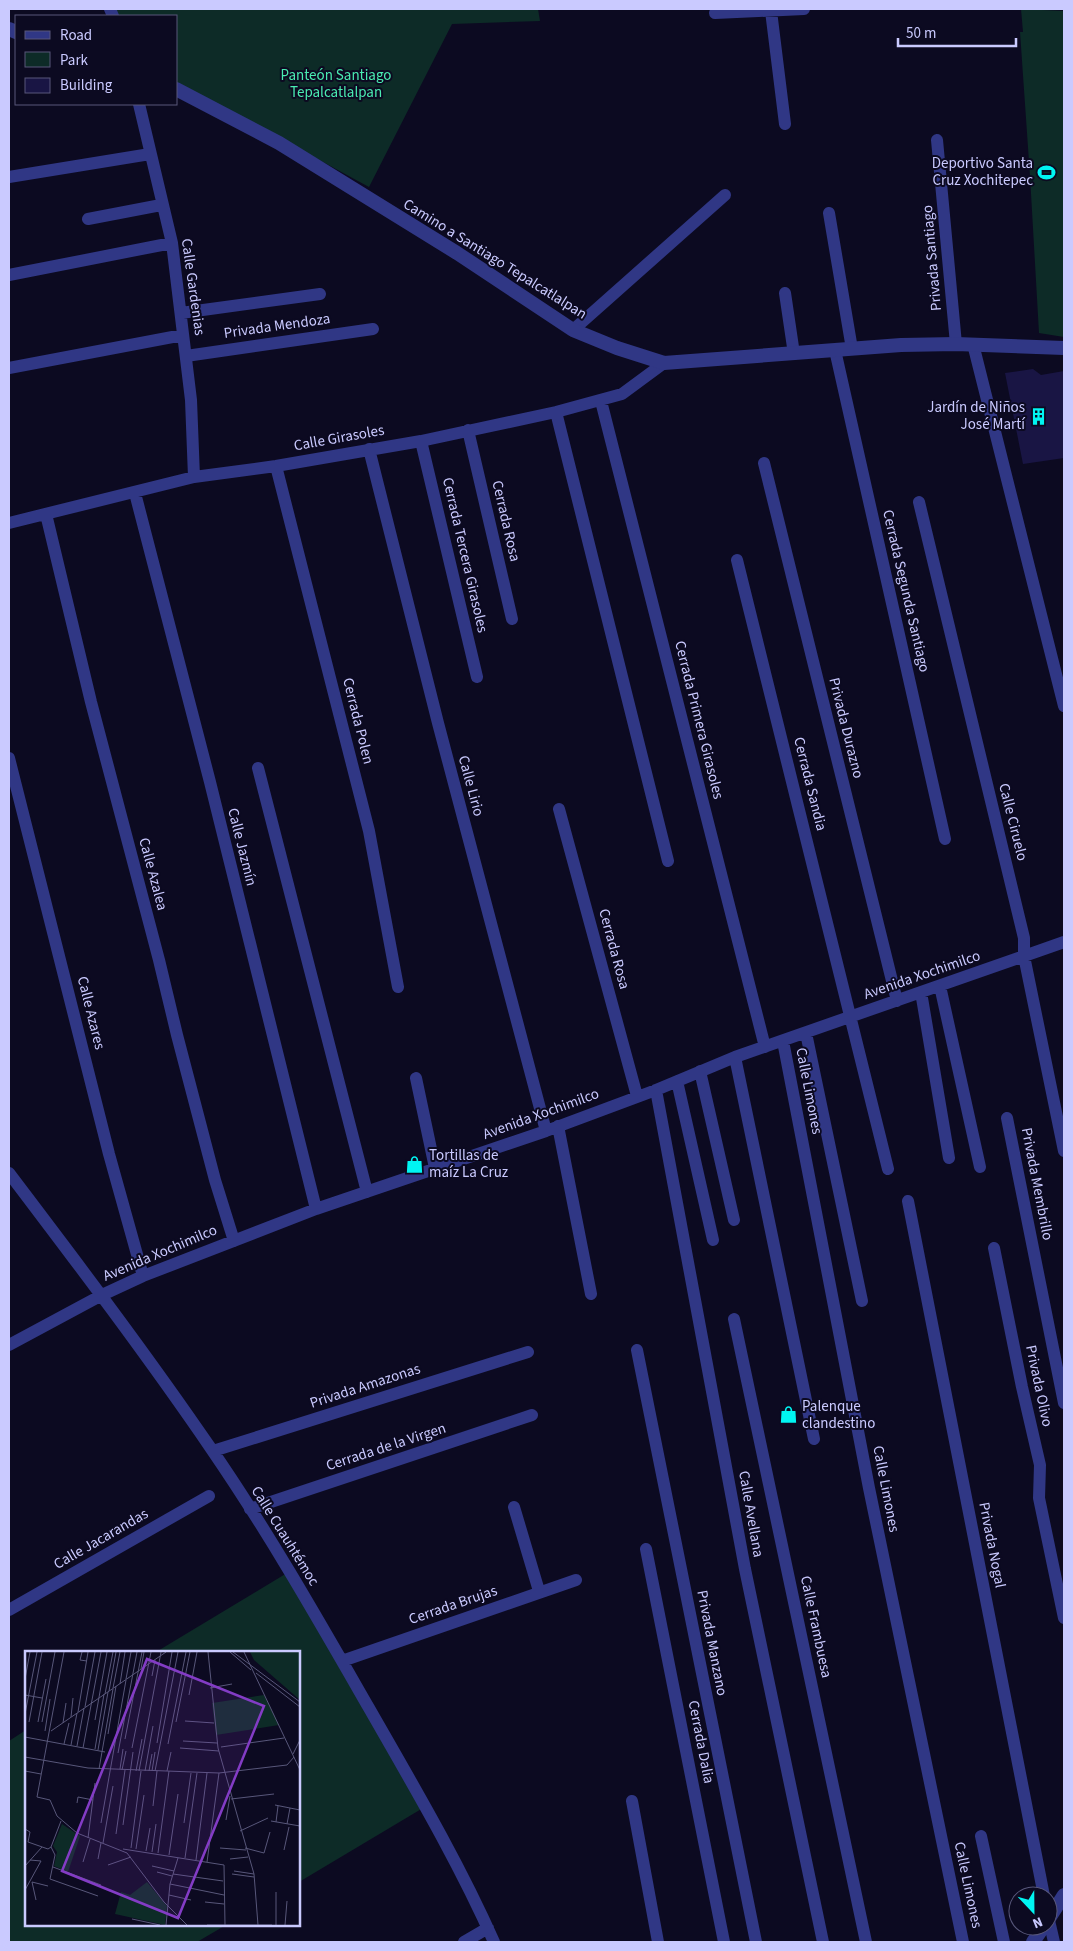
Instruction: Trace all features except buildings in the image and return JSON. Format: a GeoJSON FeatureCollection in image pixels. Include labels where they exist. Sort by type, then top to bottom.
{"type":"FeatureCollection","features":[{"type":"Feature","properties":{"kind":"street"},"geometry":{"type":"LineString","coordinates":[[715,13],[804,9]]}},
{"type":"Feature","properties":{"kind":"street"},"geometry":{"type":"LineString","coordinates":[[771,11],[785,124]]}},
{"type":"Feature","properties":{"kind":"street","name":"Camino a Santiago Tepalcatlalpan"},"geometry":{"type":"LineString","coordinates":[[178,89],[279,143],[458,253],[574,330],[617,348],[664,363],[901,345],[973,344],[1064,348]]}},
{"type":"Feature","properties":{"kind":"street","name":"Calle Gardenias"},"geometry":{"type":"LineString","coordinates":[[139,105],[161,205],[172,243],[191,400],[194,477]]}},
{"type":"Feature","properties":{"kind":"street","name":"Privada Santiago"},"geometry":{"type":"LineString","coordinates":[[937,140],[956,344]]}},
{"type":"Feature","properties":{"kind":"street"},"geometry":{"type":"LineString","coordinates":[[9,177],[150,154]]}},
{"type":"Feature","properties":{"kind":"street"},"geometry":{"type":"LineString","coordinates":[[574,330],[725,195]]}},
{"type":"Feature","properties":{"kind":"street"},"geometry":{"type":"LineString","coordinates":[[88,219],[161,205]]}},
{"type":"Feature","properties":{"kind":"street"},"geometry":{"type":"LineString","coordinates":[[829,213],[852,349]]}},
{"type":"Feature","properties":{"kind":"street"},"geometry":{"type":"LineString","coordinates":[[9,276],[172,243]]}},
{"type":"Feature","properties":{"kind":"street"},"geometry":{"type":"LineString","coordinates":[[785,293],[794,354]]}},
{"type":"Feature","properties":{"kind":"street"},"geometry":{"type":"LineString","coordinates":[[181,313],[320,294]]}},
{"type":"Feature","properties":{"kind":"street","name":"Privada Mendoza"},"geometry":{"type":"LineString","coordinates":[[186,356],[373,329]]}},
{"type":"Feature","properties":{"kind":"street"},"geometry":{"type":"LineString","coordinates":[[9,368],[183,335]]}},
{"type":"Feature","properties":{"kind":"street"},"geometry":{"type":"LineString","coordinates":[[973,344],[1059,664],[1064,706]]}},
{"type":"Feature","properties":{"kind":"street","name":"Cerrada Segunda Santiago"},"geometry":{"type":"LineString","coordinates":[[835,350],[945,839]]}},
{"type":"Feature","properties":{"kind":"street","name":"Calle Girasoles"},"geometry":{"type":"LineString","coordinates":[[9,523],[194,477],[276,466],[421,441],[602,401],[622,394],[664,363]]}},
{"type":"Feature","properties":{"kind":"street","name":"Cerrada Primera Girasoles"},"geometry":{"type":"LineString","coordinates":[[602,401],[765,1047]]}},
{"type":"Feature","properties":{"kind":"street"},"geometry":{"type":"LineString","coordinates":[[556,412],[668,861]]}},
{"type":"Feature","properties":{"kind":"street","name":"Cerrada Rosa"},"geometry":{"type":"LineString","coordinates":[[468,430],[512,619]]}},
{"type":"Feature","properties":{"kind":"street","name":"Cerrada Tercera Girasoles"},"geometry":{"type":"LineString","coordinates":[[421,441],[477,677]]}},
{"type":"Feature","properties":{"kind":"street","name":"Calle Lirio"},"geometry":{"type":"LineString","coordinates":[[369,449],[438,723],[552,1128],[591,1294]]}},
{"type":"Feature","properties":{"kind":"street","name":"Privada Durazno"},"geometry":{"type":"LineString","coordinates":[[764,463],[897,1001]]}},
{"type":"Feature","properties":{"kind":"street","name":"Cerrada Polen"},"geometry":{"type":"LineString","coordinates":[[276,466],[369,831],[398,987]]}},
{"type":"Feature","properties":{"kind":"street","name":"Calle Jazmín"},"geometry":{"type":"LineString","coordinates":[[135,493],[316,1209]]}},
{"type":"Feature","properties":{"kind":"street","name":"Calle Ciruelo"},"geometry":{"type":"LineString","coordinates":[[919,502],[1024,938],[1024,956],[1064,1151]]}},
{"type":"Feature","properties":{"kind":"street","name":"Calle Azalea"},"geometry":{"type":"LineString","coordinates":[[46,514],[91,702],[177,1035],[215,1180],[234,1241]]}},
{"type":"Feature","properties":{"kind":"street","name":"Cerrada Sandia"},"geometry":{"type":"LineString","coordinates":[[737,560],[888,1169]]}},
{"type":"Feature","properties":{"kind":"street","name":"Calle Azares"},"geometry":{"type":"LineString","coordinates":[[9,758],[109,1154],[143,1276]]}},
{"type":"Feature","properties":{"kind":"street"},"geometry":{"type":"LineString","coordinates":[[258,768],[367,1192]]}},
{"type":"Feature","properties":{"kind":"street","name":"Cerrada Rosa"},"geometry":{"type":"LineString","coordinates":[[559,809],[637,1096]]}},
{"type":"Feature","properties":{"kind":"street","name":"Avenida Xochimilco"},"geometry":{"type":"LineString","coordinates":[[9,1345],[102,1295],[143,1276],[316,1209],[552,1128],[656,1090],[736,1057],[1064,942]]}},
{"type":"Feature","properties":{"kind":"street"},"geometry":{"type":"LineString","coordinates":[[940,986],[980,1167]]}},
{"type":"Feature","properties":{"kind":"street"},"geometry":{"type":"LineString","coordinates":[[921,992],[949,1158]]}},
{"type":"Feature","properties":{"kind":"street"},"geometry":{"type":"LineString","coordinates":[[806,1033],[862,1301]]}},
{"type":"Feature","properties":{"kind":"street","name":"Calle Limones"},"geometry":{"type":"LineString","coordinates":[[783,1041],[869,1488],[963,1942]]}},
{"type":"Feature","properties":{"kind":"street"},"geometry":{"type":"LineString","coordinates":[[736,1057],[814,1439]]}},
{"type":"Feature","properties":{"kind":"street"},"geometry":{"type":"LineString","coordinates":[[700,1071],[734,1220]]}},
{"type":"Feature","properties":{"kind":"street"},"geometry":{"type":"LineString","coordinates":[[416,1078],[435,1168]]}},
{"type":"Feature","properties":{"kind":"street"},"geometry":{"type":"LineString","coordinates":[[677,1081],[712,1240]]}},
{"type":"Feature","properties":{"kind":"street","name":"Calle Avellana"},"geometry":{"type":"LineString","coordinates":[[656,1090],[745,1569],[823,1942]]}},
{"type":"Feature","properties":{"kind":"street","name":"Privada Membrillo"},"geometry":{"type":"LineString","coordinates":[[1007,1118],[1064,1403]]}},
{"type":"Feature","properties":{"kind":"street","name":"Calle Cuauhtémoc"},"geometry":{"type":"LineString","coordinates":[[9,1173],[102,1295],[213,1451],[250,1509],[342,1661],[426,1806],[468,1886],[494,1942]]}},
{"type":"Feature","properties":{"kind":"street","name":"Privada Nogal"},"geometry":{"type":"LineString","coordinates":[[908,1201],[1042,1886]]}},
{"type":"Feature","properties":{"kind":"street","name":"Privada Olivo"},"geometry":{"type":"LineString","coordinates":[[994,1248],[1040,1465],[1039,1498],[1064,1618]]}},
{"type":"Feature","properties":{"kind":"street","name":"Calle Frambuesa"},"geometry":{"type":"LineString","coordinates":[[734,1319],[866,1942]]}},
{"type":"Feature","properties":{"kind":"street","name":"Privada Manzano"},"geometry":{"type":"LineString","coordinates":[[637,1350],[756,1942]]}},
{"type":"Feature","properties":{"kind":"street","name":"Privada Amazonas"},"geometry":{"type":"LineString","coordinates":[[213,1451],[528,1352]]}},
{"type":"Feature","properties":{"kind":"street","name":"Cerrada de la Virgen"},"geometry":{"type":"LineString","coordinates":[[250,1509],[532,1415]]}},
{"type":"Feature","properties":{"kind":"street","name":"Calle Jacarandas"},"geometry":{"type":"LineString","coordinates":[[9,1610],[209,1496]]}},
{"type":"Feature","properties":{"kind":"street"},"geometry":{"type":"LineString","coordinates":[[514,1507],[539,1591]]}},
{"type":"Feature","properties":{"kind":"street","name":"Cerrada Dalia"},"geometry":{"type":"LineString","coordinates":[[646,1549],[724,1942]]}},
{"type":"Feature","properties":{"kind":"street","name":"Cerrada Brujas"},"geometry":{"type":"LineString","coordinates":[[342,1661],[539,1591],[576,1580]]}},
{"type":"Feature","properties":{"kind":"street"},"geometry":{"type":"LineString","coordinates":[[632,1800],[658,1942]]}},
{"type":"Feature","properties":{"kind":"street"},"geometry":{"type":"LineString","coordinates":[[982,1836],[1004,1942]]}},
{"type":"Feature","properties":{"kind":"street"},"geometry":{"type":"LineString","coordinates":[[464,1942],[488,1928]]}},
{"type":"Feature","properties":{"kind":"green space","name":"Panteón Santiago Tepalcatlalpan"},"geometry":{"type":"Polygon","coordinates":[[[114,9],[538,9],[540,21],[452,24],[369,187],[178,83],[178,15],[117,15],[114,9]]]}},
{"type":"Feature","properties":{"kind":"green space","name":"Deportivo Santa Cruz Xochitepec"},"geometry":{"type":"Polygon","coordinates":[[[1021,9],[1064,11],[1064,337],[1039,333],[1020,32],[1023,32],[1021,9]]]}},
{"type":"Feature","properties":{"kind":"green space"},"geometry":{"type":"Polygon","coordinates":[[[287,1573],[423,1808],[300,1881],[300,1651],[158,1651],[287,1573]]]}},
{"type":"Feature","properties":{"kind":"green space"},"geometry":{"type":"Polygon","coordinates":[[[25,1731],[25,1926],[224,1926],[197,1942],[9,1942],[9,1741],[25,1731]]]}},
{"type":"Feature","properties":{"kind":"place","name":"Deportivo Santa Cruz Xochitepec"},"geometry":{"type":"Point","coordinates":[1047,172]}},
{"type":"Feature","properties":{"kind":"place","name":"Jardín de Niños José Martí"},"geometry":{"type":"Point","coordinates":[1039,416]}},
{"type":"Feature","properties":{"kind":"place","name":"Tortillas de maíz La Cruz"},"geometry":{"type":"Point","coordinates":[415,1164]}},
{"type":"Feature","properties":{"kind":"place","name":"Palenque clandestino"},"geometry":{"type":"Point","coordinates":[788,1415]}}]}
